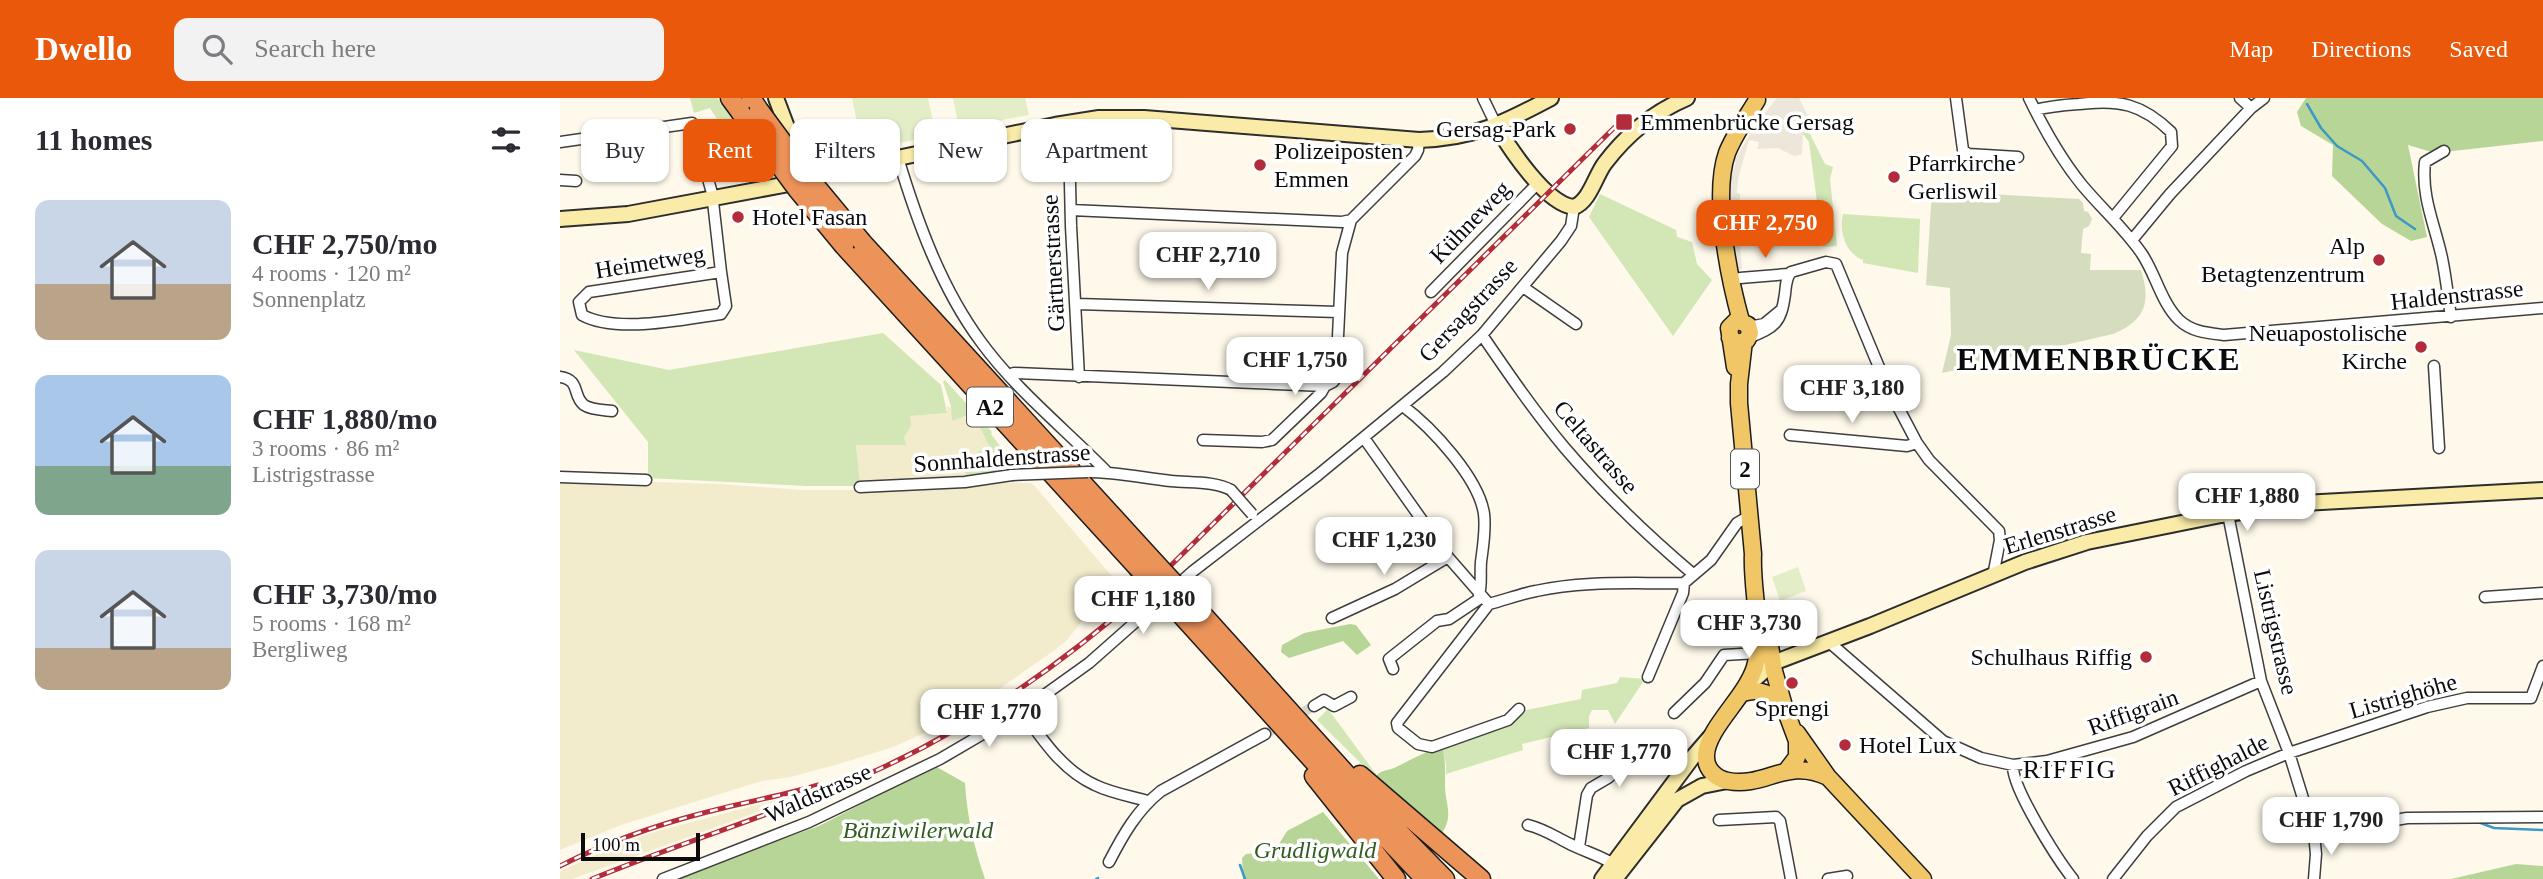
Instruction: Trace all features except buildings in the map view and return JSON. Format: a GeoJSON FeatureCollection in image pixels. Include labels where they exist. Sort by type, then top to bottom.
{"type":"FeatureCollection","features":[{"type":"Feature","properties":{"kind":"highway","name":"A2"},"geometry":{"type":"LineString","coordinates":[[730,98],[750,107],[862,242],[1180,602],[1270,727],[1425,879]]}},
{"type":"Feature","properties":{"kind":"highway","name":"A2"},"geometry":{"type":"LineString","coordinates":[[750,107],[789,180],[844,246],[1144,562]]}},
{"type":"Feature","properties":{"kind":"highway","name":"A2"},"geometry":{"type":"LineString","coordinates":[[1180,602],[1227,642],[1385,818],[1445,879]]}},
{"type":"Feature","properties":{"kind":"highway"},"geometry":{"type":"LineString","coordinates":[[1227,642],[1246,655],[1343,759],[1481,879]]}},
{"type":"Feature","properties":{"kind":"highway"},"geometry":{"type":"LineString","coordinates":[[1270,727],[1396,879]]}},
{"type":"Feature","properties":{"kind":"main road","name":"2"},"geometry":{"type":"LineString","coordinates":[[1761,99],[1732,144],[1724,164],[1721,194],[1726,251],[1741,331],[1739,384],[1753,554],[1773,663],[1784,706],[1794,730],[1828,777],[1923,879]]}},
{"type":"Feature","properties":{"kind":"main road","name":"2"},"geometry":{"type":"LineString","coordinates":[[1712,735],[1745,689],[1758,653],[1752,576],[1753,554]]}},
{"type":"Feature","properties":{"kind":"main road"},"geometry":{"type":"LineString","coordinates":[[1745,689],[1764,692],[1784,706]]}},
{"type":"Feature","properties":{"kind":"main road"},"geometry":{"type":"LineString","coordinates":[[1787,770],[1794,763],[1798,751],[1794,730]]}},
{"type":"Feature","properties":{"kind":"main road"},"geometry":{"type":"LineString","coordinates":[[1712,735],[1706,754],[1707,765],[1714,775],[1727,781],[1762,779],[1787,770],[1806,769],[1828,777]]}},
{"type":"Feature","properties":{"kind":"street"},"geometry":{"type":"LineString","coordinates":[[776,98],[790,133]]}},
{"type":"Feature","properties":{"kind":"street"},"geometry":{"type":"LineString","coordinates":[[1483,98],[1510,148],[1557,200],[1574,207]]}},
{"type":"Feature","properties":{"kind":"street"},"geometry":{"type":"LineString","coordinates":[[1172,120],[1419,140],[1455,137],[1497,127],[1551,98]]}},
{"type":"Feature","properties":{"kind":"street","name":"Gersagstrasse"},"geometry":{"type":"LineString","coordinates":[[1241,532],[1255,517],[1364,438],[1466,352],[1523,287],[1571,226],[1574,207],[1584,199],[1606,163],[1639,127],[1663,109],[1687,98]]}},
{"type":"Feature","properties":{"kind":"street"},"geometry":{"type":"LineString","coordinates":[[1956,98],[1963,150],[1968,154],[2018,157]]}},
{"type":"Feature","properties":{"kind":"street","name":"Haldenstrasse"},"geometry":{"type":"LineString","coordinates":[[2029,98],[2067,165],[2145,257],[2172,312],[2181,322],[2202,332],[2224,335],[2543,307]]}},
{"type":"Feature","properties":{"kind":"street"},"geometry":{"type":"LineString","coordinates":[[2240,98],[2251,108]]}},
{"type":"Feature","properties":{"kind":"street"},"geometry":{"type":"LineString","coordinates":[[2132,240],[2170,194],[2251,108],[2264,98]]}},
{"type":"Feature","properties":{"kind":"street"},"geometry":{"type":"LineString","coordinates":[[2035,110],[2106,101],[2122,102],[2143,111],[2171,132],[2172,146],[2113,218]]}},
{"type":"Feature","properties":{"kind":"street"},"geometry":{"type":"LineString","coordinates":[[1094,119],[1156,119]]}},
{"type":"Feature","properties":{"kind":"street","name":"Heimetweg"},"geometry":{"type":"LineString","coordinates":[[560,142],[692,123],[712,193],[726,306],[721,314],[665,321],[614,323],[589,319],[582,315],[579,302],[589,292],[721,272]]}},
{"type":"Feature","properties":{"kind":"street"},"geometry":{"type":"LineString","coordinates":[[900,158],[1021,134]]}},
{"type":"Feature","properties":{"kind":"street"},"geometry":{"type":"LineString","coordinates":[[1009,375],[1014,373],[1325,386],[1334,382],[1342,253],[1351,220],[1415,156],[1419,140]]}},
{"type":"Feature","properties":{"kind":"street"},"geometry":{"type":"LineString","coordinates":[[2444,151],[2425,162],[2424,173],[2427,205],[2442,255],[2451,317]]}},
{"type":"Feature","properties":{"kind":"street"},"geometry":{"type":"LineString","coordinates":[[900,163],[944,282],[982,343],[1009,375],[1107,472]]}},
{"type":"Feature","properties":{"kind":"street"},"geometry":{"type":"LineString","coordinates":[[560,219],[628,214],[790,179]]}},
{"type":"Feature","properties":{"kind":"street"},"geometry":{"type":"LineString","coordinates":[[560,180],[576,181]]}},
{"type":"Feature","properties":{"kind":"street","name":"Gärtnerstrasse"},"geometry":{"type":"LineString","coordinates":[[1071,182],[1079,377]]}},
{"type":"Feature","properties":{"kind":"street","name":"Kühneweg"},"geometry":{"type":"LineString","coordinates":[[1431,292],[1539,182]]}},
{"type":"Feature","properties":{"kind":"street"},"geometry":{"type":"LineString","coordinates":[[1071,210],[1342,222],[1351,220]]}},
{"type":"Feature","properties":{"kind":"street"},"geometry":{"type":"LineString","coordinates":[[1740,278],[1788,274],[1826,262],[1836,264],[1885,384],[1917,443],[1929,460],[1999,531],[2000,540],[1993,576]]}},
{"type":"Feature","properties":{"kind":"street"},"geometry":{"type":"LineString","coordinates":[[1741,331],[1771,329],[1778,321],[1788,274]]}},
{"type":"Feature","properties":{"kind":"street"},"geometry":{"type":"LineString","coordinates":[[1523,287],[1576,324]]}},
{"type":"Feature","properties":{"kind":"street"},"geometry":{"type":"LineString","coordinates":[[1077,304],[1338,312]]}},
{"type":"Feature","properties":{"kind":"street","name":"Celtastrasse"},"geometry":{"type":"LineString","coordinates":[[1482,335],[1539,414],[1589,475],[1648,535],[1693,574]]}},
{"type":"Feature","properties":{"kind":"street"},"geometry":{"type":"LineString","coordinates":[[2434,366],[2439,448]]}},
{"type":"Feature","properties":{"kind":"street"},"geometry":{"type":"LineString","coordinates":[[560,377],[574,383],[582,404],[612,411]]}},
{"type":"Feature","properties":{"kind":"street"},"geometry":{"type":"LineString","coordinates":[[1203,440],[1272,440],[1325,386]]}},
{"type":"Feature","properties":{"kind":"street"},"geometry":{"type":"LineString","coordinates":[[1403,406],[1443,441],[1467,477],[1481,504],[1485,540],[1483,599],[1399,718],[1398,728],[1418,744],[1432,747],[1508,720],[1520,709]]}},
{"type":"Feature","properties":{"kind":"street"},"geometry":{"type":"LineString","coordinates":[[1790,435],[1907,446],[1917,443]]}},
{"type":"Feature","properties":{"kind":"street"},"geometry":{"type":"LineString","coordinates":[[1364,438],[1448,556],[1483,599]]}},
{"type":"Feature","properties":{"kind":"street","name":"Sonnhaldenstrasse"},"geometry":{"type":"LineString","coordinates":[[860,487],[965,482],[1012,475],[1107,472],[1215,485],[1231,490],[1255,517]]}},
{"type":"Feature","properties":{"kind":"street"},"geometry":{"type":"LineString","coordinates":[[560,477],[646,480]]}},
{"type":"Feature","properties":{"kind":"street","name":"Erlenstrasse"},"geometry":{"type":"LineString","coordinates":[[1773,663],[2025,562],[2087,542],[2228,514],[2303,503],[2543,490]]}},
{"type":"Feature","properties":{"kind":"street","name":"Listrigstrasse"},"geometry":{"type":"LineString","coordinates":[[2228,514],[2261,681],[2289,753],[2314,834],[2314,879]]}},
{"type":"Feature","properties":{"kind":"street"},"geometry":{"type":"LineString","coordinates":[[1648,677],[1683,593],[1684,583],[1711,560],[1737,523],[1749,516]]}},
{"type":"Feature","properties":{"kind":"street","name":"Waldstrasse"},"geometry":{"type":"LineString","coordinates":[[663,879],[809,822],[940,759],[1022,711],[1088,663],[1241,532]]}},
{"type":"Feature","properties":{"kind":"street"},"geometry":{"type":"LineString","coordinates":[[1332,618],[1395,589],[1448,556]]}},
{"type":"Feature","properties":{"kind":"street"},"geometry":{"type":"LineString","coordinates":[[1393,668],[1389,659],[1437,621],[1449,619],[1483,599],[1599,583],[1684,583]]}},
{"type":"Feature","properties":{"kind":"street"},"geometry":{"type":"LineString","coordinates":[[2485,597],[2543,593]]}},
{"type":"Feature","properties":{"kind":"street"},"geometry":{"type":"LineString","coordinates":[[1829,642],[1943,740],[1981,758],[2013,765],[2014,778],[2022,795],[2058,859],[2073,879]]}},
{"type":"Feature","properties":{"kind":"street"},"geometry":{"type":"LineString","coordinates":[[1674,713],[1706,683],[1724,655],[1758,653]]}},
{"type":"Feature","properties":{"kind":"street"},"geometry":{"type":"LineString","coordinates":[[1745,689],[1773,663]]}},
{"type":"Feature","properties":{"kind":"street","name":"Listrighöhe"},"geometry":{"type":"LineString","coordinates":[[2289,753],[2459,699],[2538,697],[2543,666]]}},
{"type":"Feature","properties":{"kind":"street","name":"Riffigrain"},"geometry":{"type":"LineString","coordinates":[[2013,765],[2073,755],[2133,737],[2261,681]]}},
{"type":"Feature","properties":{"kind":"street"},"geometry":{"type":"LineString","coordinates":[[1314,706],[1324,700],[1334,706],[1351,697]]}},
{"type":"Feature","properties":{"kind":"street"},"geometry":{"type":"LineString","coordinates":[[1022,711],[1064,765],[1081,778],[1096,786],[1147,801]]}},
{"type":"Feature","properties":{"kind":"street"},"geometry":{"type":"LineString","coordinates":[[1109,862],[1124,833],[1147,801],[1253,741],[1270,727]]}},
{"type":"Feature","properties":{"kind":"street"},"geometry":{"type":"LineString","coordinates":[[1617,871],[1692,758],[1712,735]]}},
{"type":"Feature","properties":{"kind":"street"},"geometry":{"type":"LineString","coordinates":[[1579,847],[1587,795],[1591,788],[1608,778],[1636,753]]}},
{"type":"Feature","properties":{"kind":"street","name":"Riffighalde"},"geometry":{"type":"LineString","coordinates":[[2113,879],[2147,836],[2176,807],[2246,771],[2289,753]]}},
{"type":"Feature","properties":{"kind":"street"},"geometry":{"type":"LineString","coordinates":[[1602,879],[1617,871],[1681,796],[1702,786],[1727,781]]}},
{"type":"Feature","properties":{"kind":"street"},"geometry":{"type":"LineString","coordinates":[[1719,820],[1776,817],[1780,821],[1791,879]]}},
{"type":"Feature","properties":{"kind":"street"},"geometry":{"type":"LineString","coordinates":[[2314,834],[2407,818],[2543,817]]}},
{"type":"Feature","properties":{"kind":"street"},"geometry":{"type":"LineString","coordinates":[[1528,825],[1551,832],[1617,871]]}},
{"type":"Feature","properties":{"kind":"street"},"geometry":{"type":"LineString","coordinates":[[1828,879],[1847,876]]}},
{"type":"Feature","properties":{"kind":"shaded area"},"geometry":{"type":"Polygon","coordinates":[[[1777,98],[1799,98],[1812,124],[1803,134],[1802,154],[1799,155],[1794,156],[1778,148],[1757,149],[1759,142],[1749,140],[1738,179],[1737,193],[1740,194],[1740,200],[1734,200],[1733,206],[1737,209],[1742,269],[1736,270],[1729,192],[1736,162],[1734,161],[1756,124],[1777,98]]]}},
{"type":"Feature","properties":{"kind":"shaded area"},"geometry":{"type":"Polygon","coordinates":[[[947,406],[969,414],[977,422],[991,448],[957,462],[968,477],[988,482],[1032,483],[1123,589],[1081,622],[1067,640],[1052,652],[966,712],[931,730],[893,747],[842,763],[791,777],[762,781],[621,825],[560,850],[560,479],[720,484],[802,490],[860,490],[856,445],[905,445],[904,437],[910,416],[947,413],[947,406]]]}},
{"type":"Feature","properties":{"kind":"shaded area"},"geometry":{"type":"Polygon","coordinates":[[[830,786],[572,879],[560,879],[560,872],[565,869],[610,848],[657,831],[830,786]]]}},
{"type":"Feature","properties":{"kind":"green space"},"geometry":{"type":"Polygon","coordinates":[[[690,98],[717,98],[733,119],[717,119],[710,108],[694,113],[690,98]]]}},
{"type":"Feature","properties":{"kind":"green space"},"geometry":{"type":"Polygon","coordinates":[[[852,98],[928,98],[933,119],[914,119],[914,140],[900,143],[900,119],[856,119],[852,98]]]}},
{"type":"Feature","properties":{"kind":"green space"},"geometry":{"type":"Polygon","coordinates":[[[953,98],[1025,98],[1029,115],[1007,119],[957,119],[953,98]]]}},
{"type":"Feature","properties":{"kind":"green space"},"geometry":{"type":"Polygon","coordinates":[[[2306,98],[2543,98],[2543,141],[2435,153],[2408,145],[2427,237],[2411,241],[2382,224],[2332,176],[2333,145],[2301,126],[2297,112],[2306,98]]]}},
{"type":"Feature","properties":{"kind":"green space"},"geometry":{"type":"Polygon","coordinates":[[[1807,128],[1825,164],[1833,167],[1830,179],[1837,246],[1823,247],[1809,142],[1803,134],[1807,128]]]}},
{"type":"Feature","properties":{"kind":"green space"},"geometry":{"type":"Polygon","coordinates":[[[1932,191],[2079,199],[2083,203],[2084,211],[2088,212],[2092,219],[2089,226],[2083,229],[2081,253],[2091,254],[2090,270],[2141,270],[2145,301],[2139,316],[2133,323],[2113,334],[1942,373],[1951,335],[1950,288],[1926,285],[1932,191]]]}},
{"type":"Feature","properties":{"kind":"green space"},"geometry":{"type":"Polygon","coordinates":[[[1600,194],[1676,230],[1677,237],[1692,242],[1697,264],[1712,280],[1673,336],[1589,217],[1600,194]]]}},
{"type":"Feature","properties":{"kind":"green space"},"geometry":{"type":"Polygon","coordinates":[[[1843,214],[1920,219],[1918,273],[1863,263],[1845,241],[1843,214]]]}},
{"type":"Feature","properties":{"kind":"green space"},"geometry":{"type":"Polygon","coordinates":[[[883,333],[941,385],[947,413],[910,416],[911,426],[904,437],[906,445],[856,445],[860,486],[648,478],[648,442],[574,350],[669,370],[883,333]]]}},
{"type":"Feature","properties":{"kind":"green space"},"geometry":{"type":"Polygon","coordinates":[[[945,380],[992,432],[1012,462],[1011,467],[968,477],[957,462],[990,447],[977,422],[969,414],[952,421],[951,406],[943,382],[945,380]]]}},
{"type":"Feature","properties":{"kind":"green space"},"geometry":{"type":"Polygon","coordinates":[[[1798,567],[1806,591],[1780,601],[1772,577],[1798,567]]]}},
{"type":"Feature","properties":{"kind":"green space"},"geometry":{"type":"Polygon","coordinates":[[[1356,625],[1371,645],[1357,655],[1343,641],[1289,658],[1281,652],[1282,645],[1304,633],[1356,625]]]}},
{"type":"Feature","properties":{"kind":"green space"},"geometry":{"type":"Polygon","coordinates":[[[1620,677],[1645,679],[1615,724],[1608,710],[1592,710],[1589,728],[1522,744],[1523,750],[1446,774],[1442,746],[1521,711],[1581,699],[1582,690],[1617,683],[1620,677]]]}},
{"type":"Feature","properties":{"kind":"green space"},"geometry":{"type":"Polygon","coordinates":[[[1328,709],[1376,774],[1375,777],[1317,720],[1328,709]]]}},
{"type":"Feature","properties":{"kind":"green space"},"geometry":{"type":"Polygon","coordinates":[[[1442,746],[1448,820],[1442,833],[1375,777],[1442,746]]]}},
{"type":"Feature","properties":{"kind":"green space","name":"Bänziwilerwald"},"geometry":{"type":"Polygon","coordinates":[[[935,766],[965,783],[972,832],[985,879],[669,879],[819,826],[935,766]]]}},
{"type":"Feature","properties":{"kind":"green space","name":"Grudligwald"},"geometry":{"type":"Polygon","coordinates":[[[1323,812],[1379,879],[1243,879],[1242,858],[1246,854],[1258,853],[1279,844],[1287,831],[1323,812]]]}},
{"type":"Feature","properties":{"kind":"green space"},"geometry":{"type":"Polygon","coordinates":[[[2516,864],[2543,866],[2543,879],[2451,879],[2516,864]]]}},
{"type":"Feature","properties":{"kind":"waterway"},"geometry":{"type":"LineString","coordinates":[[2307,104],[2321,128],[2337,146],[2362,161],[2385,188],[2396,216],[2415,229]]}},
{"type":"Feature","properties":{"kind":"waterway"},"geometry":{"type":"LineString","coordinates":[[2478,822],[2494,828],[2543,830]]}},
{"type":"Feature","properties":{"kind":"waterway"},"geometry":{"type":"LineString","coordinates":[[1240,865],[1245,879]]}},
{"type":"Feature","properties":{"kind":"tunnel"},"geometry":{"type":"LineString","coordinates":[[1265,734],[1314,706]]}},
{"type":"Feature","properties":{"kind":"railway"},"geometry":{"type":"LineString","coordinates":[[592,879],[866,775],[941,738],[1047,670],[1145,591],[1627,115]]}},
{"type":"Feature","properties":{"kind":"railway"},"geometry":{"type":"LineString","coordinates":[[560,866],[614,842],[669,823],[818,785]]}},
{"type":"Feature","properties":{"kind":"place","name":"Emmenbrücke Gersag"},"geometry":{"type":"Point","coordinates":[1624,122]}},
{"type":"Feature","properties":{"kind":"place","name":"Gersag-Park"},"geometry":{"type":"Point","coordinates":[1570,129]}},
{"type":"Feature","properties":{"kind":"place","name":"Polizeiposten Emmen"},"geometry":{"type":"Point","coordinates":[1260,165]}},
{"type":"Feature","properties":{"kind":"place","name":"Pfarrkirche Gerliswil"},"geometry":{"type":"Point","coordinates":[1894,177]}},
{"type":"Feature","properties":{"kind":"place","name":"Hotel Fasan"},"geometry":{"type":"Point","coordinates":[738,217]}},
{"type":"Feature","properties":{"kind":"place","name":"Alp Betagtenzentrum"},"geometry":{"type":"Point","coordinates":[2379,260]}},
{"type":"Feature","properties":{"kind":"place","name":"Neuapostolische Kirche"},"geometry":{"type":"Point","coordinates":[2421,347]}},
{"type":"Feature","properties":{"kind":"place","name":"Schulhaus Riffig"},"geometry":{"type":"Point","coordinates":[2146,657]}},
{"type":"Feature","properties":{"kind":"place","name":"Sprengi"},"geometry":{"type":"Point","coordinates":[1792,683]}},
{"type":"Feature","properties":{"kind":"place","name":"Hotel Lux"},"geometry":{"type":"Point","coordinates":[1845,745]}},
{"type":"Feature","properties":{"kind":"district","name":"EMMENBRÜCKE"},"geometry":{"type":"Point","coordinates":[2099,359]}},
{"type":"Feature","properties":{"kind":"district","name":"RIFFIG"},"geometry":{"type":"Point","coordinates":[2070,769]}}]}
